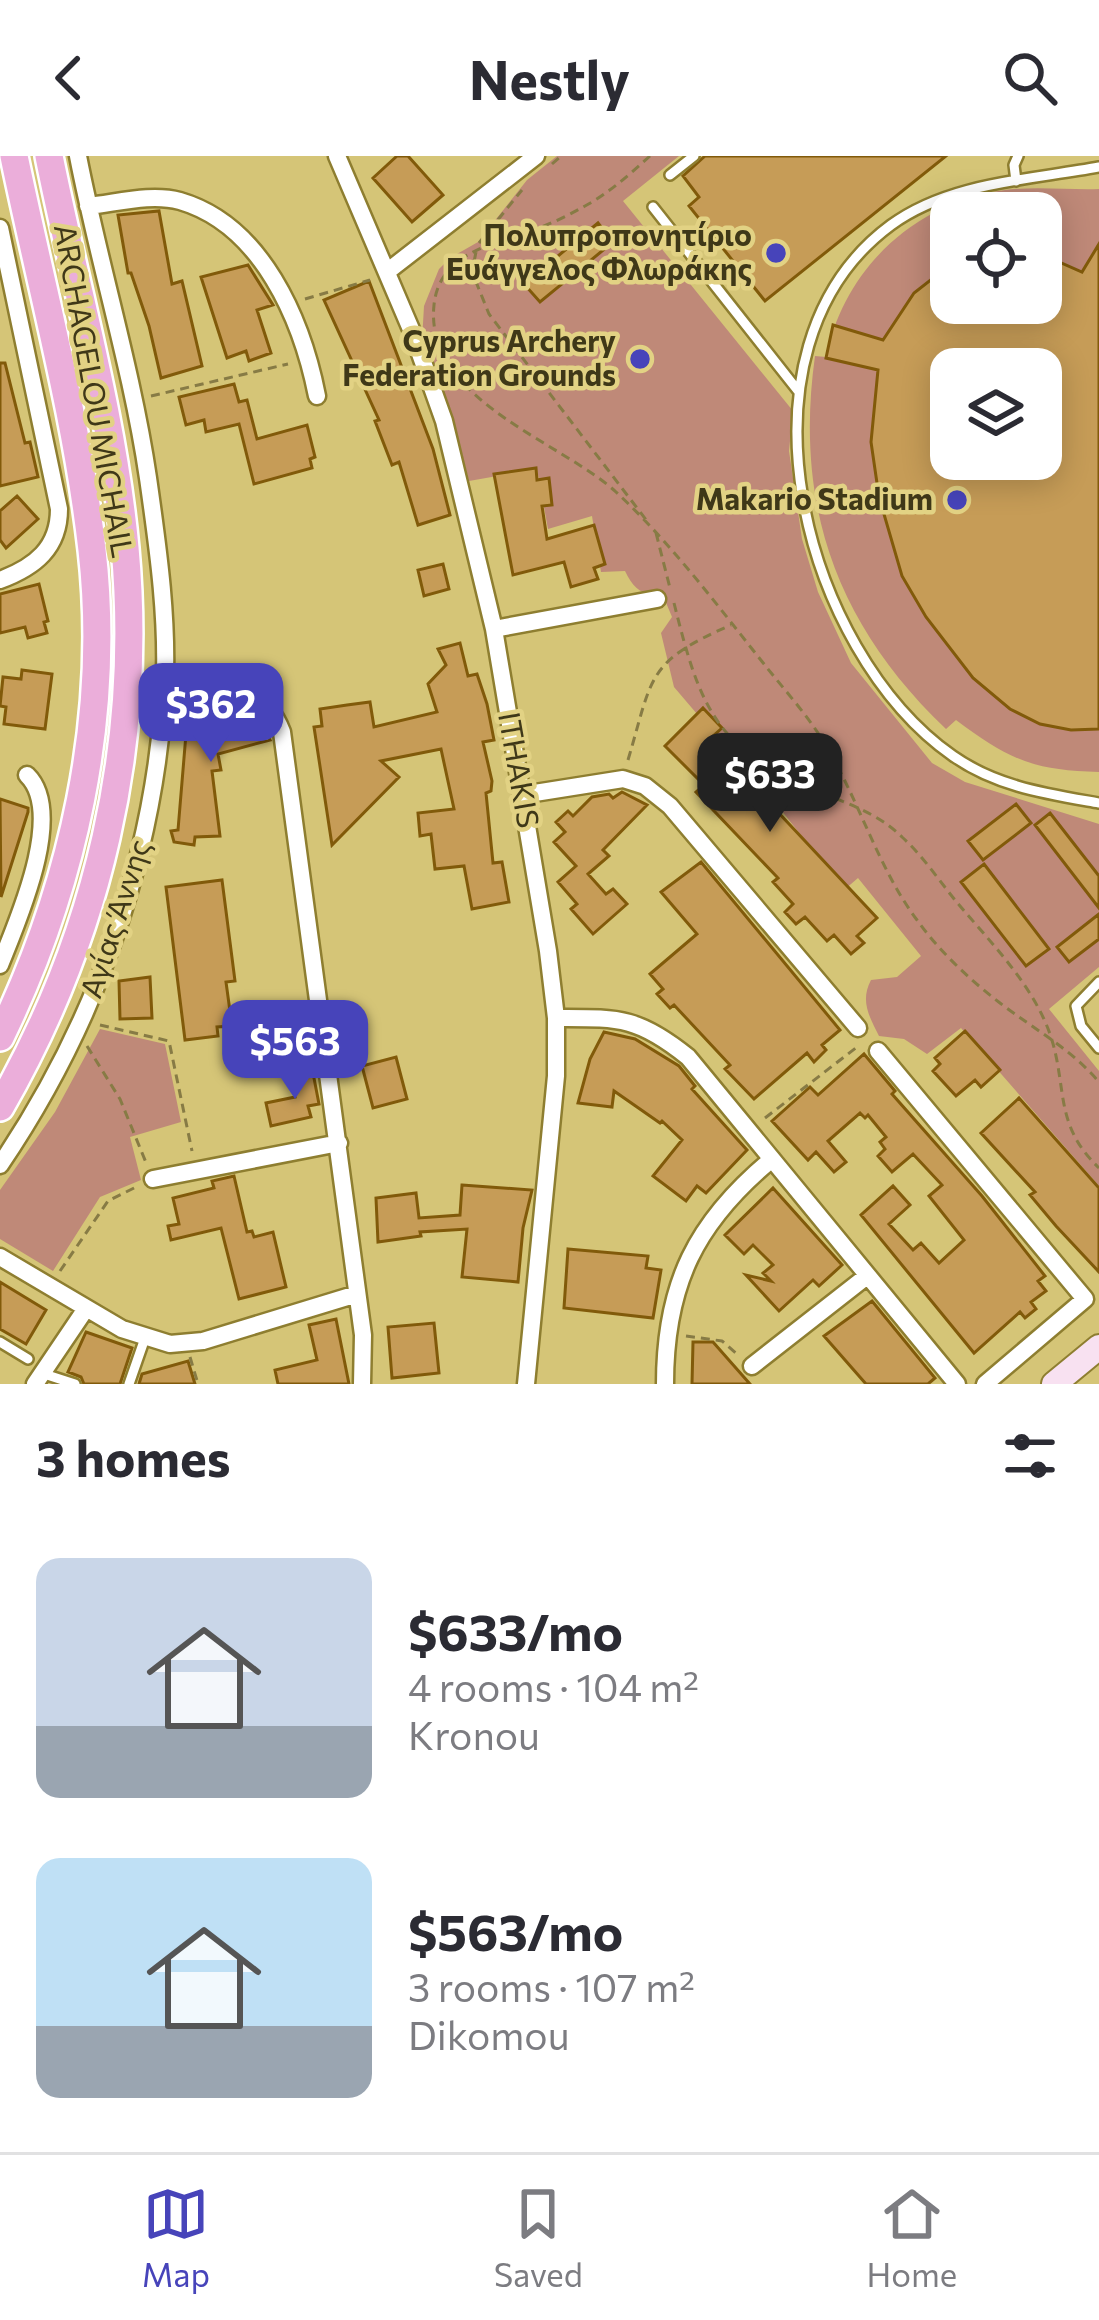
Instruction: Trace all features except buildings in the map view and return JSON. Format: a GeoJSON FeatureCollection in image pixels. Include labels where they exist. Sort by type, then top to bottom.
{"type":"FeatureCollection","features":[{"type":"Feature","properties":{"kind":"highway","name":"ARCHAGELOU MICHAIL"},"geometry":{"type":"LineString","coordinates":[[0,1037],[49,923],[74,836],[84,787],[95,659],[94,569],[82,481],[14,156]]}},
{"type":"Feature","properties":{"kind":"highway","name":"ARCHAGELOU MICHAIL"},"geometry":{"type":"LineString","coordinates":[[0,1107],[52,1007],[96,886],[121,763],[129,654],[121,509],[49,156]]}},
{"type":"Feature","properties":{"kind":"main road"},"geometry":{"type":"LineString","coordinates":[[1054,1384],[1099,1347]]}},
{"type":"Feature","properties":{"kind":"street","name":"Αγίας Άννης"},"geometry":{"type":"LineString","coordinates":[[0,1165],[32,1119],[79,1027],[118,929],[149,813],[164,692],[158,559],[132,400],[78,156]]}},
{"type":"Feature","properties":{"kind":"street","name":"ITHAKIS"},"geometry":{"type":"LineString","coordinates":[[337,156],[388,271],[444,421],[494,629],[548,951],[556,1018],[549,1170],[526,1384]]}},
{"type":"Feature","properties":{"kind":"street"},"geometry":{"type":"LineString","coordinates":[[388,271],[541,162]]}},
{"type":"Feature","properties":{"kind":"street"},"geometry":{"type":"LineString","coordinates":[[88,206],[154,198],[198,208],[217,218],[248,244],[286,305],[310,359],[317,396]]}},
{"type":"Feature","properties":{"kind":"street"},"geometry":{"type":"LineString","coordinates":[[0,228],[59,509],[59,526],[47,552],[19,573],[0,580]]}},
{"type":"Feature","properties":{"kind":"street"},"geometry":{"type":"LineString","coordinates":[[494,629],[657,599]]}},
{"type":"Feature","properties":{"kind":"street"},"geometry":{"type":"LineString","coordinates":[[164,692],[242,689],[266,704],[282,732],[363,1335],[362,1384]]}},
{"type":"Feature","properties":{"kind":"street"},"geometry":{"type":"LineString","coordinates":[[0,965],[38,845],[42,799],[27,775]]}},
{"type":"Feature","properties":{"kind":"street"},"geometry":{"type":"LineString","coordinates":[[521,795],[622,779],[645,786],[670,806],[1092,1294],[985,1384]]}},
{"type":"Feature","properties":{"kind":"street"},"geometry":{"type":"LineString","coordinates":[[556,1018],[631,1020],[655,1031],[688,1057],[957,1384]]}},
{"type":"Feature","properties":{"kind":"street"},"geometry":{"type":"LineString","coordinates":[[153,1179],[339,1143]]}},
{"type":"Feature","properties":{"kind":"street"},"geometry":{"type":"LineString","coordinates":[[665,1384],[666,1333],[690,1254],[736,1189],[772,1160]]}},
{"type":"Feature","properties":{"kind":"street"},"geometry":{"type":"LineString","coordinates":[[0,1257],[86,1310],[145,1338],[186,1344],[356,1294]]}},
{"type":"Feature","properties":{"kind":"street"},"geometry":{"type":"LineString","coordinates":[[752,1366],[867,1276]]}},
{"type":"Feature","properties":{"kind":"street"},"geometry":{"type":"LineString","coordinates":[[35,1372],[86,1310]]}},
{"type":"Feature","properties":{"kind":"lane"},"geometry":{"type":"LineString","coordinates":[[670,175],[694,156]]}},
{"type":"Feature","properties":{"kind":"lane"},"geometry":{"type":"LineString","coordinates":[[1016,181],[1018,156]]}},
{"type":"Feature","properties":{"kind":"lane"},"geometry":{"type":"LineString","coordinates":[[1099,167],[945,197],[911,212],[869,243],[837,282],[810,339],[799,392],[798,445],[804,509],[815,551],[870,670],[914,722],[956,758],[1023,789],[1099,803]]}},
{"type":"Feature","properties":{"kind":"lane"},"geometry":{"type":"LineString","coordinates":[[653,207],[799,392]]}},
{"type":"Feature","properties":{"kind":"lane"},"geometry":{"type":"LineString","coordinates":[[1099,982],[1076,1006],[1081,1026],[1099,1048]]}},
{"type":"Feature","properties":{"kind":"lane"},"geometry":{"type":"LineString","coordinates":[[130,1384],[145,1338]]}},
{"type":"Feature","properties":{"kind":"lane"},"geometry":{"type":"LineString","coordinates":[[0,1342],[35,1372],[75,1384]]}},
{"type":"Feature","properties":{"kind":"path"},"geometry":{"type":"LineString","coordinates":[[541,162],[561,156]]}},
{"type":"Feature","properties":{"kind":"path"},"geometry":{"type":"LineString","coordinates":[[476,248],[533,231],[587,205],[650,156]]}},
{"type":"Feature","properties":{"kind":"path"},"geometry":{"type":"LineString","coordinates":[[531,182],[476,248],[442,280],[434,304],[435,325],[448,361],[516,429],[596,477],[656,532],[691,668],[713,714],[754,761],[856,807],[902,836],[1027,987],[1050,1035],[1068,1126],[1099,1168]]}},
{"type":"Feature","properties":{"kind":"path"},"geometry":{"type":"LineString","coordinates":[[476,248],[472,272],[489,314],[822,738],[892,880],[920,925],[1003,1006],[1050,1035],[1099,1082]]}},
{"type":"Feature","properties":{"kind":"path"},"geometry":{"type":"LineString","coordinates":[[286,305],[388,271]]}},
{"type":"Feature","properties":{"kind":"path"},"geometry":{"type":"LineString","coordinates":[[132,400],[310,359]]}},
{"type":"Feature","properties":{"kind":"path"},"geometry":{"type":"LineString","coordinates":[[622,779],[649,689],[660,668],[685,646],[733,625]]}},
{"type":"Feature","properties":{"kind":"path"},"geometry":{"type":"LineString","coordinates":[[79,1027],[169,1041],[196,1171]]}},
{"type":"Feature","properties":{"kind":"path"},"geometry":{"type":"LineString","coordinates":[[49,1287],[108,1201],[153,1179],[120,1099],[79,1027]]}},
{"type":"Feature","properties":{"kind":"path"},"geometry":{"type":"LineString","coordinates":[[749,1130],[868,1039]]}},
{"type":"Feature","properties":{"kind":"path"},"geometry":{"type":"LineString","coordinates":[[666,1333],[722,1341],[752,1366]]}},
{"type":"Feature","properties":{"kind":"path"},"geometry":{"type":"LineString","coordinates":[[186,1344],[199,1384]]}},
{"type":"Feature","properties":{"kind":"shaded area"},"geometry":{"type":"Polygon","coordinates":[[[557,156],[679,156],[623,201],[793,411],[789,451],[802,539],[818,592],[851,663],[932,763],[965,782],[1099,824],[1099,967],[1049,1009],[1099,1071],[1099,1186],[961,1028],[927,1054],[904,1039],[879,1036],[866,1002],[871,980],[897,977],[921,956],[858,878],[844,890],[745,764],[674,687],[661,633],[672,617],[662,593],[639,590],[625,571],[601,572],[592,516],[548,529],[537,469],[469,481],[452,415],[422,341],[424,306],[439,269],[478,242],[527,180],[557,156]]]}},
{"type":"Feature","properties":{"kind":"shaded area","name":"Makario Stadium"},"geometry":{"type":"Polygon","coordinates":[[[1099,189],[1099,772],[1056,769],[1023,760],[956,720],[946,729],[908,689],[851,605],[818,513],[811,463],[815,356],[826,357],[835,325],[867,269],[888,245],[930,216],[930,324],[1062,324],[1062,192],[996,192],[1099,189]]]}},
{"type":"Feature","properties":{"kind":"shaded area"},"geometry":{"type":"Polygon","coordinates":[[[100,1029],[165,1044],[181,1122],[130,1137],[141,1180],[100,1197],[53,1271],[0,1239],[0,1190],[55,1112],[100,1029]]]}},
{"type":"Feature","properties":{"kind":"place","name":"Πολυπροπονητίριο Ευάγγελος Φλωράκης"},"geometry":{"type":"Point","coordinates":[776,253]}},
{"type":"Feature","properties":{"kind":"place","name":"Cyprus Archery Federation Grounds"},"geometry":{"type":"Point","coordinates":[640,359]}},
{"type":"Feature","properties":{"kind":"place","name":"Makario Stadium"},"geometry":{"type":"Point","coordinates":[957,500]}}]}
